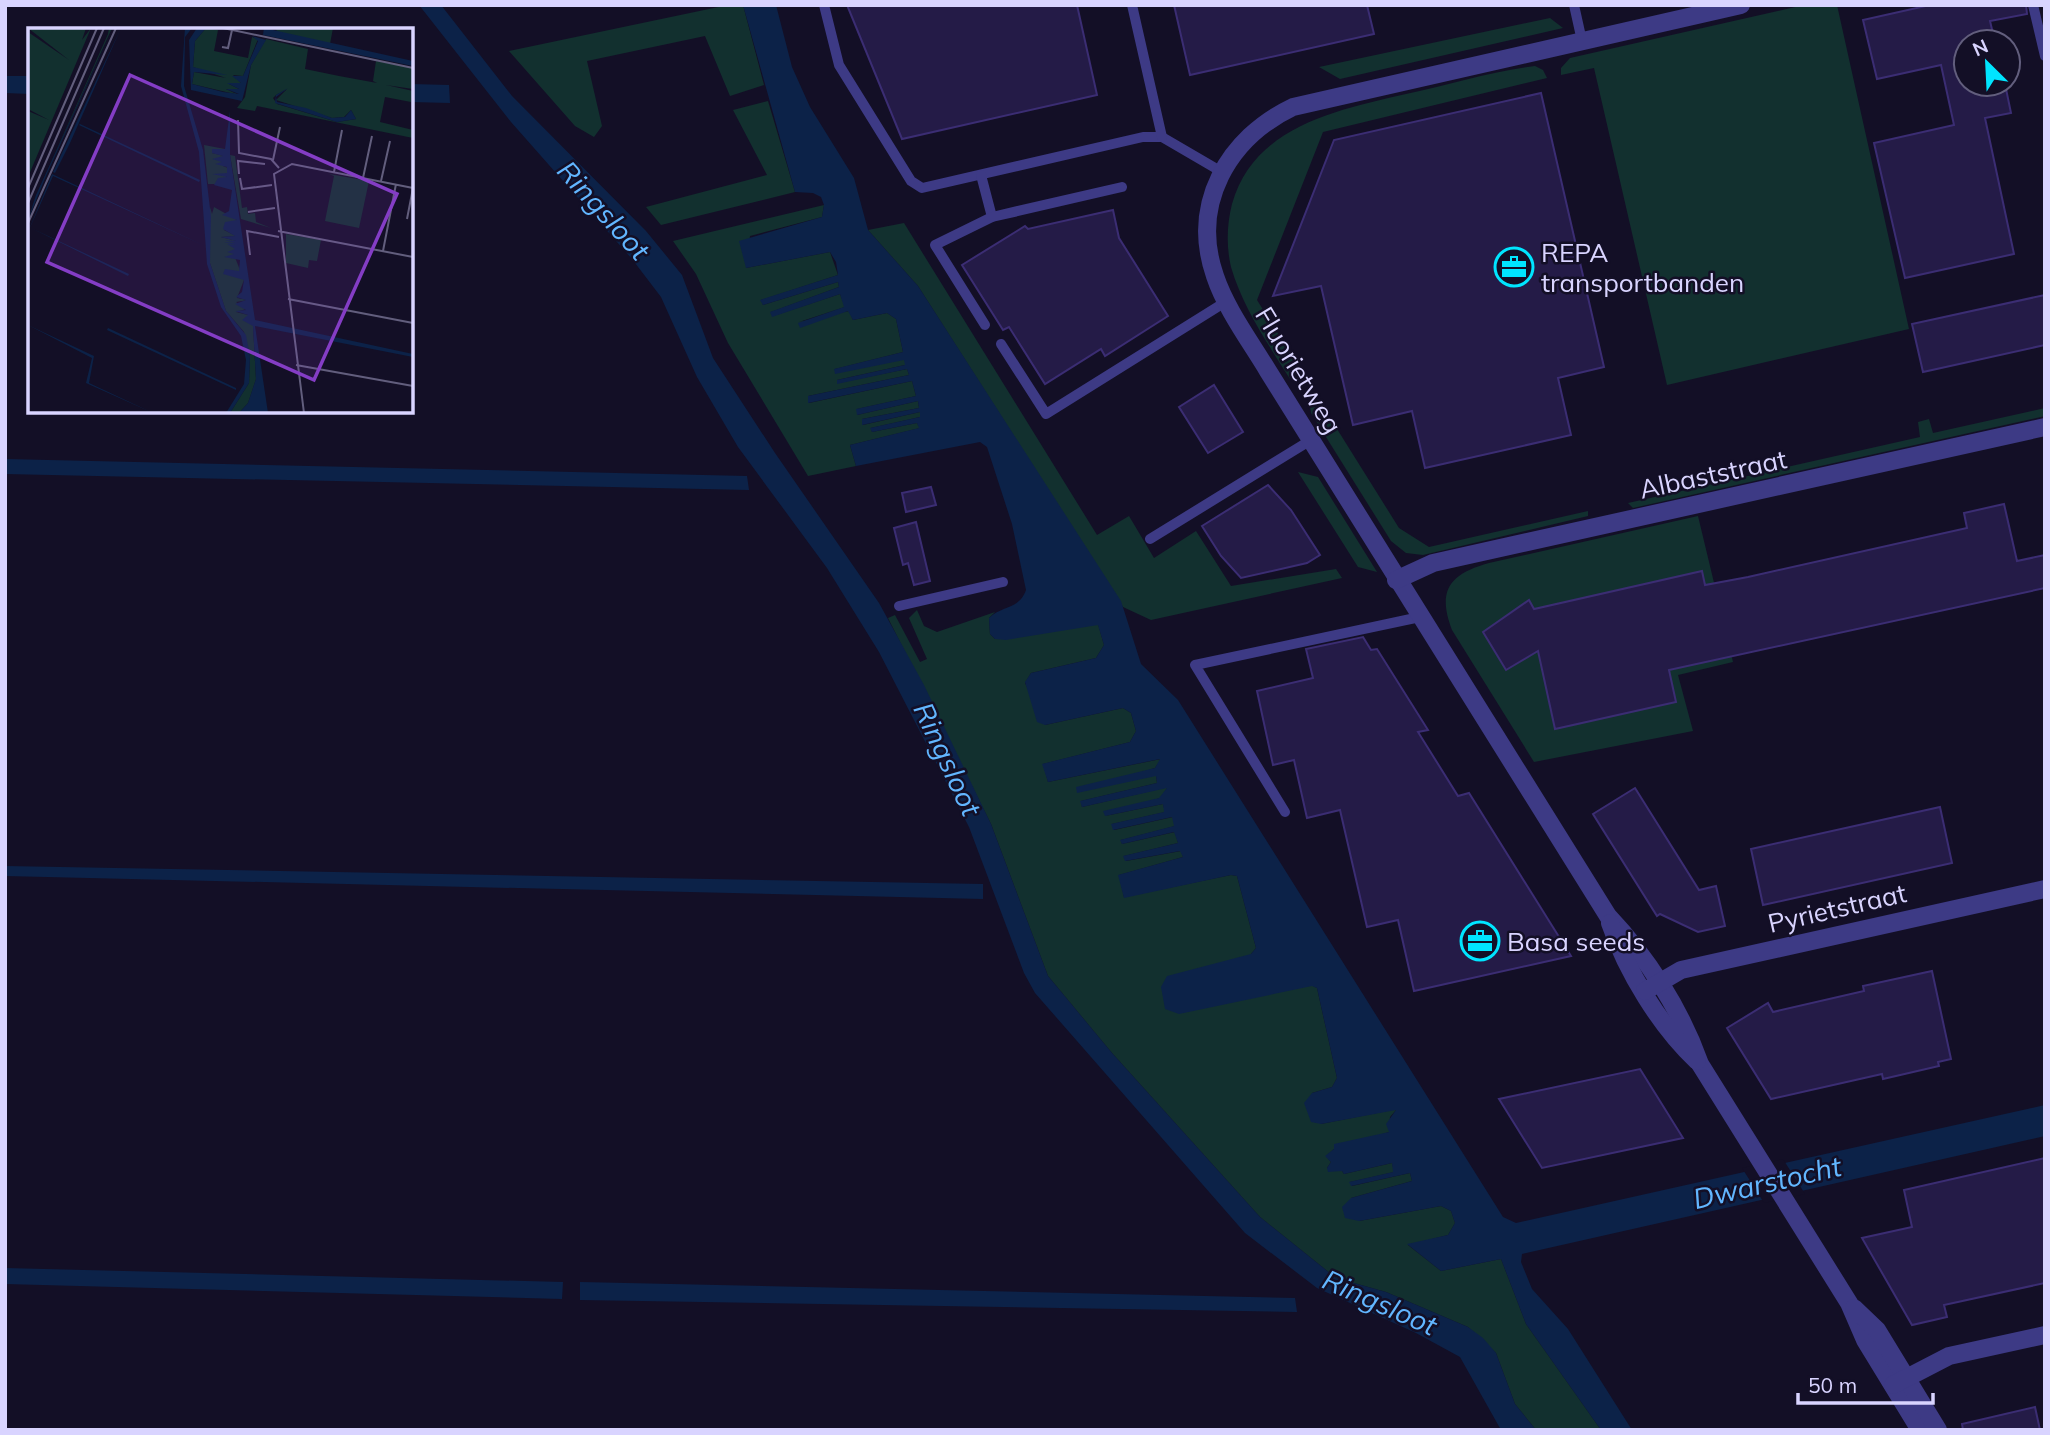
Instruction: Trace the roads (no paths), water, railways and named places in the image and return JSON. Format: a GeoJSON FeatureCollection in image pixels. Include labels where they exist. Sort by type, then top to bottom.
{"type":"FeatureCollection","features":[{"type":"Feature","properties":{"kind":"street","name":"Fluorietweg"},"geometry":{"type":"LineString","coordinates":[[1741,5],[1293,107],[1246,137],[1222,172],[1207,228],[1214,275],[1227,301],[1396,580],[1608,916],[1618,944],[1652,987],[1679,1044],[1700,1063],[1785,1199],[1849,1303],[1865,1340],[1938,1430]]}},
{"type":"Feature","properties":{"kind":"street","name":"Albaststraat"},"geometry":{"type":"LineString","coordinates":[[1396,580],[1433,563],[2045,427]]}},
{"type":"Feature","properties":{"kind":"street","name":"Pyrietstraat"},"geometry":{"type":"LineString","coordinates":[[1652,987],[1681,970],[2045,889]]}},
{"type":"Feature","properties":{"kind":"street"},"geometry":{"type":"LineString","coordinates":[[1900,1381],[1949,1356],[2045,1335]]}},
{"type":"Feature","properties":{"kind":"street","name":"Fluorietweg"},"geometry":{"type":"LineString","coordinates":[[1900,1381],[1920,1430]]}},
{"type":"Feature","properties":{"kind":"lane"},"geometry":{"type":"LineString","coordinates":[[824,5],[839,65],[911,181],[922,188],[1143,138],[1162,137],[1222,172]]}},
{"type":"Feature","properties":{"kind":"lane"},"geometry":{"type":"LineString","coordinates":[[1132,5],[1162,137]]}},
{"type":"Feature","properties":{"kind":"lane"},"geometry":{"type":"LineString","coordinates":[[1574,5],[1582,41]]}},
{"type":"Feature","properties":{"kind":"lane"},"geometry":{"type":"LineString","coordinates":[[2033,5],[2045,56]]}},
{"type":"Feature","properties":{"kind":"lane"},"geometry":{"type":"LineString","coordinates":[[981,175],[992,217]]}},
{"type":"Feature","properties":{"kind":"lane"},"geometry":{"type":"LineString","coordinates":[[985,325],[935,245],[992,217],[1122,187]]}},
{"type":"Feature","properties":{"kind":"lane"},"geometry":{"type":"LineString","coordinates":[[1002,344],[1046,414],[1227,301]]}},
{"type":"Feature","properties":{"kind":"lane"},"geometry":{"type":"LineString","coordinates":[[1150,539],[1311,440]]}},
{"type":"Feature","properties":{"kind":"lane"},"geometry":{"type":"LineString","coordinates":[[899,606],[1003,582]]}},
{"type":"Feature","properties":{"kind":"lane"},"geometry":{"type":"LineString","coordinates":[[1285,812],[1195,665],[1420,617]]}},
{"type":"Feature","properties":{"kind":"water","name":"Ringsloot"},"geometry":{"type":"Polygon","coordinates":[[[419,5],[441,5],[512,96],[646,231],[682,275],[713,358],[879,603],[924,685],[991,824],[1048,976],[1112,1053],[1260,1217],[1336,1278],[1386,1292],[1468,1327],[1483,1338],[1496,1353],[1515,1404],[1536,1430],[1501,1430],[1460,1357],[1416,1333],[1317,1288],[1245,1233],[1035,993],[1024,973],[969,827],[879,652],[827,568],[738,447],[697,377],[661,297],[632,259],[511,122],[419,5]]]}},
{"type":"Feature","properties":{"kind":"water","name":"Dwarstocht"},"geometry":{"type":"Polygon","coordinates":[[[743,5],[776,5],[792,67],[810,107],[854,178],[868,230],[918,286],[1121,601],[1141,664],[1178,700],[1503,1217],[1516,1223],[2045,1105],[2045,1136],[1522,1254],[1521,1262],[1532,1289],[1568,1329],[1632,1430],[1601,1430],[1526,1324],[1501,1259],[1441,1271],[1407,1244],[1448,1235],[1455,1223],[1451,1211],[1441,1206],[1359,1221],[1345,1218],[1342,1207],[1351,1198],[1412,1181],[1410,1173],[1351,1186],[1349,1182],[1393,1172],[1392,1163],[1344,1174],[1342,1171],[1328,1172],[1327,1168],[1331,1162],[1325,1156],[1334,1149],[1334,1144],[1389,1132],[1386,1124],[1396,1110],[1321,1124],[1311,1122],[1304,1103],[1312,1093],[1332,1087],[1337,1078],[1317,988],[1312,986],[1179,1014],[1165,1009],[1161,987],[1167,976],[1251,954],[1256,948],[1237,876],[1231,875],[1124,898],[1118,875],[1183,857],[1180,851],[1125,861],[1123,856],[1178,843],[1174,832],[1122,844],[1120,840],[1174,826],[1172,817],[1113,830],[1111,824],[1164,812],[1163,804],[1105,816],[1103,811],[1159,798],[1167,788],[1082,807],[1080,801],[1157,783],[1156,776],[1077,793],[1076,787],[1155,768],[1160,759],[1048,782],[1042,764],[1130,742],[1136,731],[1131,713],[1123,708],[1045,725],[1037,722],[1025,682],[1031,673],[1096,658],[1104,645],[1098,625],[1006,640],[995,639],[990,634],[989,618],[1019,601],[1026,590],[1012,524],[987,447],[980,442],[856,466],[850,445],[919,428],[917,423],[872,432],[870,428],[920,417],[920,412],[862,425],[862,419],[919,408],[918,401],[857,415],[856,409],[916,396],[912,381],[808,403],[808,396],[909,375],[907,369],[837,384],[837,380],[905,365],[904,360],[835,374],[834,369],[903,352],[896,319],[887,313],[853,320],[848,311],[800,328],[798,323],[844,307],[840,294],[772,317],[770,312],[839,287],[838,282],[763,305],[760,300],[838,275],[836,262],[830,252],[746,268],[739,241],[822,217],[824,205],[821,197],[813,193],[795,192],[743,5]]]}},
{"type":"Feature","properties":{"kind":"water"},"geometry":{"type":"Polygon","coordinates":[[[5,76],[28,76],[28,94],[5,93],[5,76]]]}},
{"type":"Feature","properties":{"kind":"water"},"geometry":{"type":"Polygon","coordinates":[[[413,84],[449,85],[450,103],[413,102],[413,84]]]}},
{"type":"Feature","properties":{"kind":"water"},"geometry":{"type":"Polygon","coordinates":[[[5,459],[747,476],[749,490],[5,474],[5,459]]]}},
{"type":"Feature","properties":{"kind":"water"},"geometry":{"type":"Polygon","coordinates":[[[5,866],[983,884],[983,899],[5,876],[5,866]]]}},
{"type":"Feature","properties":{"kind":"water"},"geometry":{"type":"Polygon","coordinates":[[[5,1268],[563,1282],[562,1299],[5,1284],[5,1268]]]}},
{"type":"Feature","properties":{"kind":"water"},"geometry":{"type":"Polygon","coordinates":[[[580,1282],[1295,1298],[1297,1312],[580,1300],[580,1282]]]}},
{"type":"Feature","properties":{"kind":"place","name":"REPA transportbanden"},"geometry":{"type":"Point","coordinates":[1514,267]}},
{"type":"Feature","properties":{"kind":"place","name":"Basa seeds"},"geometry":{"type":"Point","coordinates":[1480,941]}}]}
